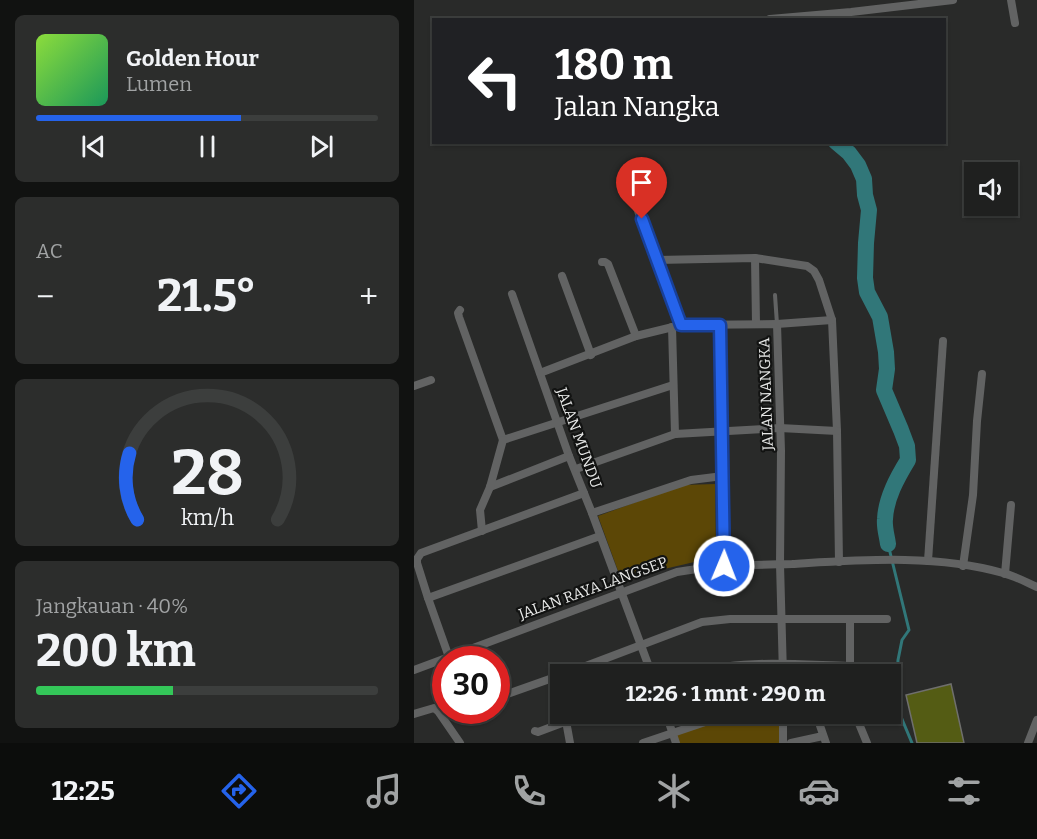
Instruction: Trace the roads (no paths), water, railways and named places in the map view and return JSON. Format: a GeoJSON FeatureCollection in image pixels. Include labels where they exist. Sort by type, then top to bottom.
{"type":"FeatureCollection","features":[{"type":"Feature","properties":{"kind":"street"},"geometry":{"type":"LineString","coordinates":[[782,18],[953,0]]}},
{"type":"Feature","properties":{"kind":"street"},"geometry":{"type":"LineString","coordinates":[[1011,0],[1015,23]]}},
{"type":"Feature","properties":{"kind":"street"},"geometry":{"type":"LineString","coordinates":[[626,179],[657,260],[676,326],[673,385],[675,434]]}},
{"type":"Feature","properties":{"kind":"street"},"geometry":{"type":"LineString","coordinates":[[657,260],[755,258],[807,266],[819,280],[832,320],[837,430],[838,562]]}},
{"type":"Feature","properties":{"kind":"street"},"geometry":{"type":"LineString","coordinates":[[755,258],[756,324]]}},
{"type":"Feature","properties":{"kind":"street"},"geometry":{"type":"LineString","coordinates":[[602,262],[608,264],[636,336]]}},
{"type":"Feature","properties":{"kind":"street"},"geometry":{"type":"LineString","coordinates":[[562,276],[591,355]]}},
{"type":"Feature","properties":{"kind":"street","name":"JALAN MUNDU"},"geometry":{"type":"LineString","coordinates":[[512,294],[569,456],[576,469],[648,664]]}},
{"type":"Feature","properties":{"kind":"street"},"geometry":{"type":"LineString","coordinates":[[460,310],[459,317],[503,440],[490,487],[479,512],[482,531]]}},
{"type":"Feature","properties":{"kind":"street"},"geometry":{"type":"LineString","coordinates":[[777,324],[832,320]]}},
{"type":"Feature","properties":{"kind":"street","name":"JALAN NANGKA"},"geometry":{"type":"LineString","coordinates":[[540,373],[636,336],[676,326],[777,324],[782,484],[780,564],[783,664]]}},
{"type":"Feature","properties":{"kind":"street"},"geometry":{"type":"LineString","coordinates":[[720,325],[724,566]]}},
{"type":"Feature","properties":{"kind":"street"},"geometry":{"type":"LineString","coordinates":[[928,561],[944,341]]}},
{"type":"Feature","properties":{"kind":"street"},"geometry":{"type":"LineString","coordinates":[[963,566],[973,495],[982,374]]}},
{"type":"Feature","properties":{"kind":"street"},"geometry":{"type":"LineString","coordinates":[[414,386],[431,380]]}},
{"type":"Feature","properties":{"kind":"street"},"geometry":{"type":"LineString","coordinates":[[503,440],[673,385]]}},
{"type":"Feature","properties":{"kind":"street"},"geometry":{"type":"LineString","coordinates":[[576,469],[675,434],[780,428],[837,430]]}},
{"type":"Feature","properties":{"kind":"street"},"geometry":{"type":"LineString","coordinates":[[490,487],[569,456]]}},
{"type":"Feature","properties":{"kind":"street"},"geometry":{"type":"LineString","coordinates":[[592,513],[691,480],[723,476]]}},
{"type":"Feature","properties":{"kind":"street"},"geometry":{"type":"LineString","coordinates":[[445,646],[417,563],[421,553],[584,493]]}},
{"type":"Feature","properties":{"kind":"street"},"geometry":{"type":"LineString","coordinates":[[1005,573],[1011,505]]}},
{"type":"Feature","properties":{"kind":"street"},"geometry":{"type":"LineString","coordinates":[[428,598],[600,536]]}},
{"type":"Feature","properties":{"kind":"street","name":"JALAN RAYA LANGSEP"},"geometry":{"type":"LineString","coordinates":[[480,646],[622,591],[677,572],[702,567],[928,561],[1005,573],[1037,587]]}},
{"type":"Feature","properties":{"kind":"street"},"geometry":{"type":"LineString","coordinates":[[590,664],[702,622],[783,618],[887,619]]}},
{"type":"Feature","properties":{"kind":"street"},"geometry":{"type":"LineString","coordinates":[[850,619],[850,664]]}},
{"type":"Feature","properties":{"kind":"street","name":"JALAN RAYA LANGSEP"},"geometry":{"type":"LineString","coordinates":[[414,669],[432,663]]}},
{"type":"Feature","properties":{"kind":"street"},"geometry":{"type":"LineString","coordinates":[[510,693],[550,679]]}},
{"type":"Feature","properties":{"kind":"street"},"geometry":{"type":"LineString","coordinates":[[414,714],[434,708],[460,743]]}},
{"type":"Feature","properties":{"kind":"street"},"geometry":{"type":"LineString","coordinates":[[1028,743],[1037,720]]}},
{"type":"Feature","properties":{"kind":"street"},"geometry":{"type":"LineString","coordinates":[[535,731],[538,732],[558,724]]}},
{"type":"Feature","properties":{"kind":"street"},"geometry":{"type":"LineString","coordinates":[[567,724],[570,743]]}},
{"type":"Feature","properties":{"kind":"street"},"geometry":{"type":"LineString","coordinates":[[669,724],[676,743]]}},
{"type":"Feature","properties":{"kind":"street"},"geometry":{"type":"LineString","coordinates":[[643,743],[699,724]]}},
{"type":"Feature","properties":{"kind":"street"},"geometry":{"type":"LineString","coordinates":[[783,724],[783,743]]}},
{"type":"Feature","properties":{"kind":"street"},"geometry":{"type":"LineString","coordinates":[[791,743],[825,740],[819,724]]}},
{"type":"Feature","properties":{"kind":"street"},"geometry":{"type":"LineString","coordinates":[[859,724],[867,743]]}},
{"type":"Feature","properties":{"kind":"lane"},"geometry":{"type":"LineString","coordinates":[[775,295],[777,324]]}},
{"type":"Feature","properties":{"kind":"waterway"},"geometry":{"type":"LineString","coordinates":[[838,144],[858,165],[864,179],[869,210],[865,278],[867,292],[880,317],[887,369],[884,390],[907,446],[908,460],[887,503],[885,525],[888,544]]}},
{"type":"Feature","properties":{"kind":"waterway"},"geometry":{"type":"LineString","coordinates":[[888,544],[909,630],[902,640],[898,660],[896,697],[899,712],[912,743]]}}]}
